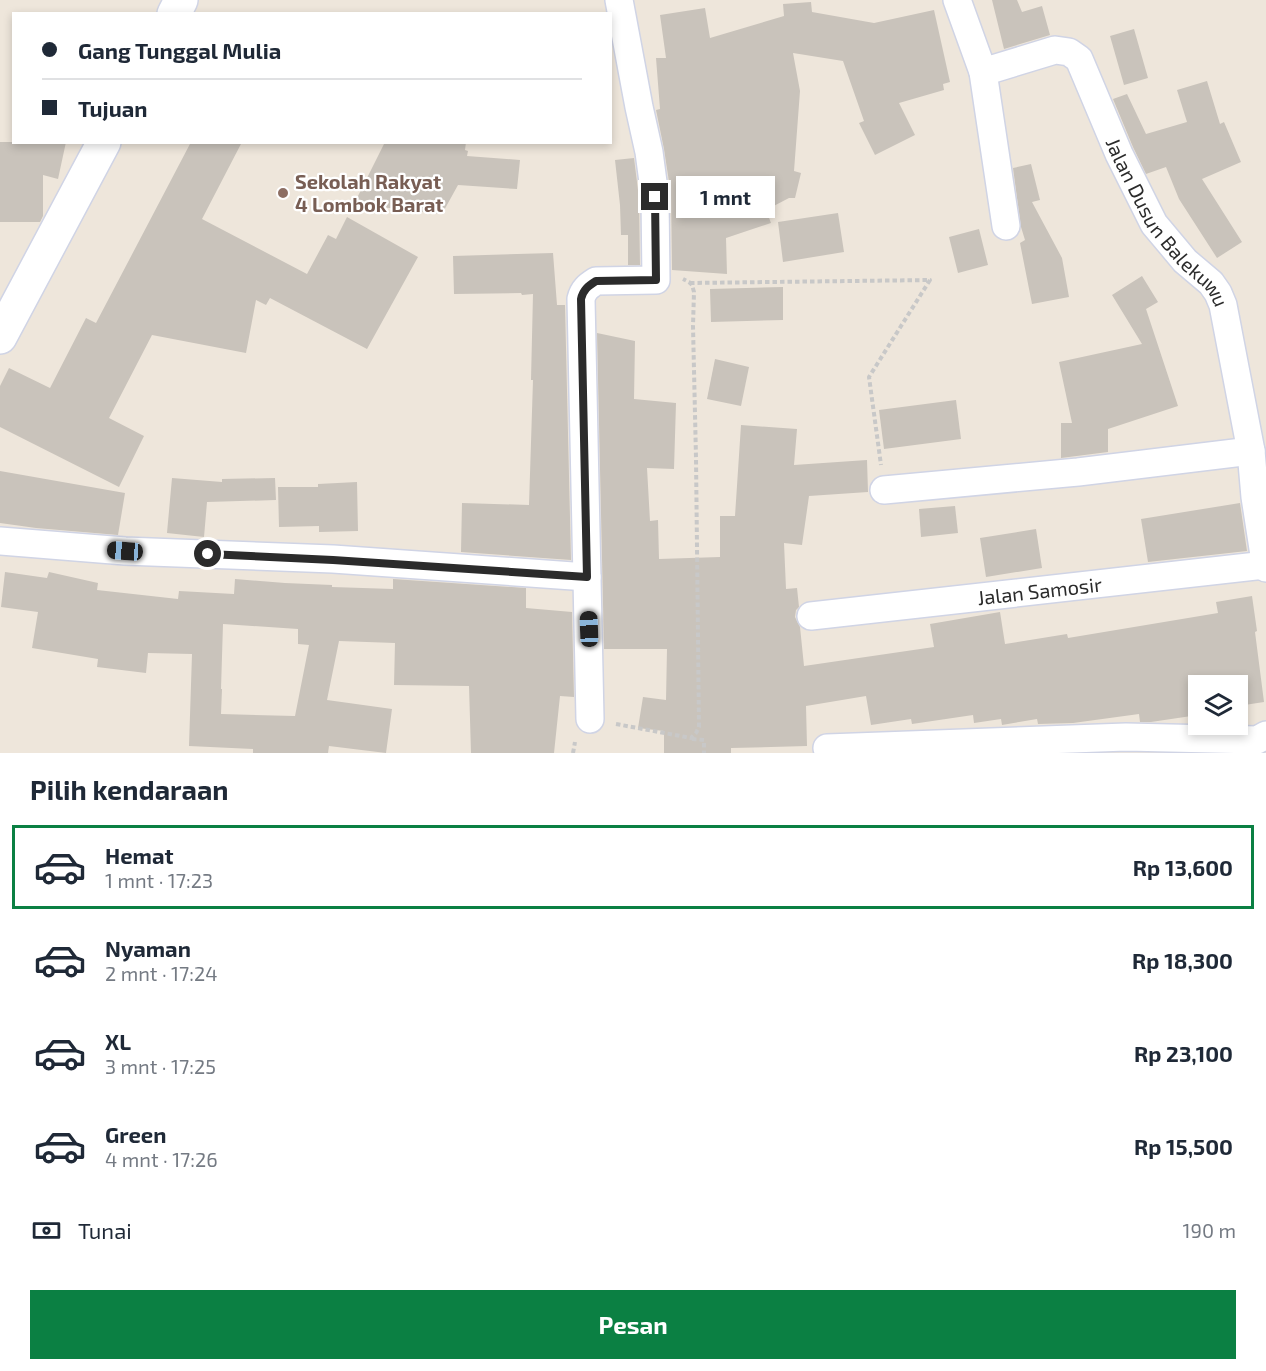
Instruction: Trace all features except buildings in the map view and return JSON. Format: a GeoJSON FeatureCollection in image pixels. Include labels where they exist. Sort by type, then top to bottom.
{"type":"FeatureCollection","features":[{"type":"Feature","properties":{"kind":"main road"},"geometry":{"type":"LineString","coordinates":[[0,337],[103,144]]}},
{"type":"Feature","properties":{"kind":"street"},"geometry":{"type":"LineString","coordinates":[[590,719],[582,296],[590,285],[600,280],[656,280],[655,197],[649,152],[619,0]]}},
{"type":"Feature","properties":{"kind":"street"},"geometry":{"type":"LineString","coordinates":[[957,0],[983,72],[1006,226]]}},
{"type":"Feature","properties":{"kind":"street","name":"Jalan Dusun Balekuwu"},"geometry":{"type":"LineString","coordinates":[[983,72],[1055,50],[1069,52],[1079,59],[1119,154],[1154,224],[1185,261],[1211,283],[1222,301],[1251,451],[1255,497],[1266,566]]}},
{"type":"Feature","properties":{"kind":"street"},"geometry":{"type":"LineString","coordinates":[[884,490],[1078,472],[1251,451]]}},
{"type":"Feature","properties":{"kind":"street"},"geometry":{"type":"LineString","coordinates":[[0,541],[125,551],[333,560],[587,577]]}},
{"type":"Feature","properties":{"kind":"street","name":"Jalan Samosir"},"geometry":{"type":"LineString","coordinates":[[811,616],[1266,566]]}},
{"type":"Feature","properties":{"kind":"street"},"geometry":{"type":"LineString","coordinates":[[827,748],[1126,737],[1259,743]]}},
{"type":"Feature","properties":{"kind":"path"},"geometry":{"type":"LineString","coordinates":[[656,280],[685,279],[693,285],[694,292],[699,720],[698,730],[691,738]]}},
{"type":"Feature","properties":{"kind":"path"},"geometry":{"type":"LineString","coordinates":[[690,283],[930,280],[869,377],[884,490]]}},
{"type":"Feature","properties":{"kind":"path"},"geometry":{"type":"LineString","coordinates":[[590,719],[704,740],[705,753]]}},
{"type":"Feature","properties":{"kind":"place","name":"Sekolah Rakyat 4 Lombok Barat"},"geometry":{"type":"Point","coordinates":[283,193]}},
{"type":"Feature","properties":{"kind":"route"},"geometry":{"type":"LineString","coordinates":[[208,554],[587,577],[581,299],[585,290],[596,281],[656,280],[655,197]]}}]}
